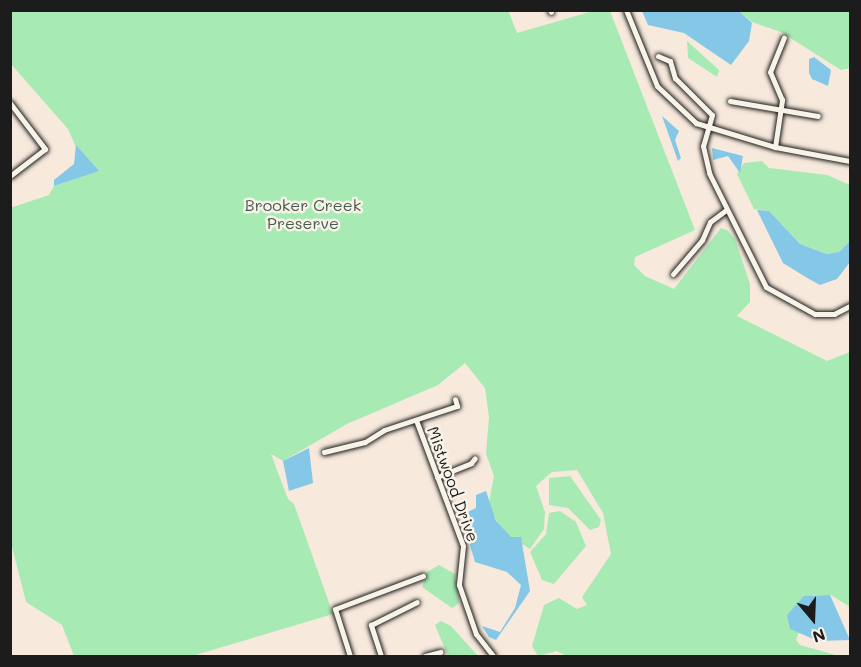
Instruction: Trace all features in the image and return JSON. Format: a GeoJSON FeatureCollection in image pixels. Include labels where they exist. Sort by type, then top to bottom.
{"type":"FeatureCollection","features":[{"type":"Feature","properties":{"kind":"street"},"geometry":{"type":"LineString","coordinates":[[626,10],[657,86],[680,112],[708,129],[775,147],[850,161]]}},
{"type":"Feature","properties":{"kind":"street"},"geometry":{"type":"LineString","coordinates":[[775,147],[782,100],[770,72],[784,38]]}},
{"type":"Feature","properties":{"kind":"street"},"geometry":{"type":"LineString","coordinates":[[658,56],[669,61],[675,78],[709,108],[712,115],[703,151],[726,210],[766,287],[815,314],[834,314],[850,306]]}},
{"type":"Feature","properties":{"kind":"street"},"geometry":{"type":"LineString","coordinates":[[730,100],[818,116]]}},
{"type":"Feature","properties":{"kind":"street"},"geometry":{"type":"LineString","coordinates":[[10,103],[45,149],[10,176]]}},
{"type":"Feature","properties":{"kind":"street"},"geometry":{"type":"LineString","coordinates":[[673,274],[702,240],[710,222],[726,210]]}},
{"type":"Feature","properties":{"kind":"street"},"geometry":{"type":"LineString","coordinates":[[324,452],[365,442],[384,430],[457,406],[455,399]]}},
{"type":"Feature","properties":{"kind":"street","name":"Mistwood Drive"},"geometry":{"type":"LineString","coordinates":[[416,420],[463,546],[459,585],[476,634],[493,657]]}},
{"type":"Feature","properties":{"kind":"street"},"geometry":{"type":"LineString","coordinates":[[437,477],[471,463],[475,458]]}},
{"type":"Feature","properties":{"kind":"street"},"geometry":{"type":"LineString","coordinates":[[350,657],[335,609],[423,576]]}},
{"type":"Feature","properties":{"kind":"street"},"geometry":{"type":"LineString","coordinates":[[381,657],[371,625],[417,602]]}},
{"type":"Feature","properties":{"kind":"street"},"geometry":{"type":"LineString","coordinates":[[425,657],[440,652]]}},
{"type":"Feature","properties":{"kind":"green space","name":"Brooker Creek Preserve"},"geometry":{"type":"Polygon","coordinates":[[[508,10],[517,33],[593,11],[610,11],[695,230],[635,257],[634,265],[645,276],[674,289],[721,228],[727,230],[735,239],[750,284],[750,302],[737,316],[827,361],[850,352],[850,607],[831,595],[813,595],[796,640],[800,645],[839,656],[566,656],[557,651],[538,656],[532,646],[544,605],[559,598],[577,609],[587,605],[582,597],[611,554],[603,513],[577,470],[552,472],[536,486],[545,512],[544,529],[530,549],[500,530],[489,502],[494,476],[486,454],[489,417],[485,388],[465,363],[438,385],[347,424],[283,461],[271,454],[288,499],[294,504],[333,614],[192,656],[74,656],[62,625],[26,602],[11,543],[10,208],[49,195],[54,186],[98,171],[76,147],[68,129],[11,64],[11,11],[508,10]]]}},
{"type":"Feature","properties":{"kind":"green space"},"geometry":{"type":"Polygon","coordinates":[[[739,11],[850,11],[850,68],[841,70],[781,32],[752,22],[739,11]]]}},
{"type":"Feature","properties":{"kind":"green space"},"geometry":{"type":"Polygon","coordinates":[[[687,41],[719,70],[717,77],[688,58],[687,41]]]}},
{"type":"Feature","properties":{"kind":"green space"},"geometry":{"type":"Polygon","coordinates":[[[762,161],[769,168],[827,175],[850,185],[850,241],[839,252],[828,254],[800,244],[769,211],[754,209],[737,174],[744,163],[762,161]]]}},
{"type":"Feature","properties":{"kind":"green space"},"geometry":{"type":"Polygon","coordinates":[[[570,476],[601,520],[599,527],[590,530],[568,508],[549,505],[549,478],[570,476]]]}},
{"type":"Feature","properties":{"kind":"green space"},"geometry":{"type":"Polygon","coordinates":[[[560,511],[576,522],[586,546],[554,584],[542,580],[530,552],[546,534],[549,513],[560,511]]]}},
{"type":"Feature","properties":{"kind":"green space"},"geometry":{"type":"Polygon","coordinates":[[[439,565],[455,574],[459,603],[452,608],[422,587],[427,572],[439,565]]]}},
{"type":"Feature","properties":{"kind":"green space"},"geometry":{"type":"Polygon","coordinates":[[[441,621],[451,626],[478,656],[448,656],[435,625],[441,621]]]}},
{"type":"Feature","properties":{"kind":"water"},"geometry":{"type":"Polygon","coordinates":[[[642,11],[739,11],[752,23],[749,41],[731,65],[684,33],[648,25],[642,11]]]}},
{"type":"Feature","properties":{"kind":"water"},"geometry":{"type":"Polygon","coordinates":[[[814,57],[831,70],[828,86],[812,79],[809,73],[809,59],[814,57]]]}},
{"type":"Feature","properties":{"kind":"water"},"geometry":{"type":"Polygon","coordinates":[[[662,116],[679,131],[675,140],[681,158],[678,161],[662,116]]]}},
{"type":"Feature","properties":{"kind":"water"},"geometry":{"type":"Polygon","coordinates":[[[76,145],[99,171],[54,186],[54,180],[74,164],[76,145]]]}},
{"type":"Feature","properties":{"kind":"water"},"geometry":{"type":"Polygon","coordinates":[[[712,148],[743,156],[740,173],[728,156],[713,160],[712,148]]]}},
{"type":"Feature","properties":{"kind":"water"},"geometry":{"type":"Polygon","coordinates":[[[757,210],[769,211],[800,244],[827,254],[839,252],[850,241],[850,262],[837,279],[820,285],[809,279],[783,263],[757,210]]]}},
{"type":"Feature","properties":{"kind":"water"},"geometry":{"type":"Polygon","coordinates":[[[309,448],[313,483],[289,491],[283,461],[309,448]]]}},
{"type":"Feature","properties":{"kind":"water"},"geometry":{"type":"Polygon","coordinates":[[[486,491],[496,521],[511,537],[521,537],[530,591],[496,640],[489,637],[482,626],[500,632],[515,608],[521,585],[507,572],[475,562],[461,515],[476,508],[476,495],[486,491]]]}},
{"type":"Feature","properties":{"kind":"water"},"geometry":{"type":"Polygon","coordinates":[[[830,595],[850,640],[818,641],[790,629],[787,615],[804,596],[830,595]]]}}]}
